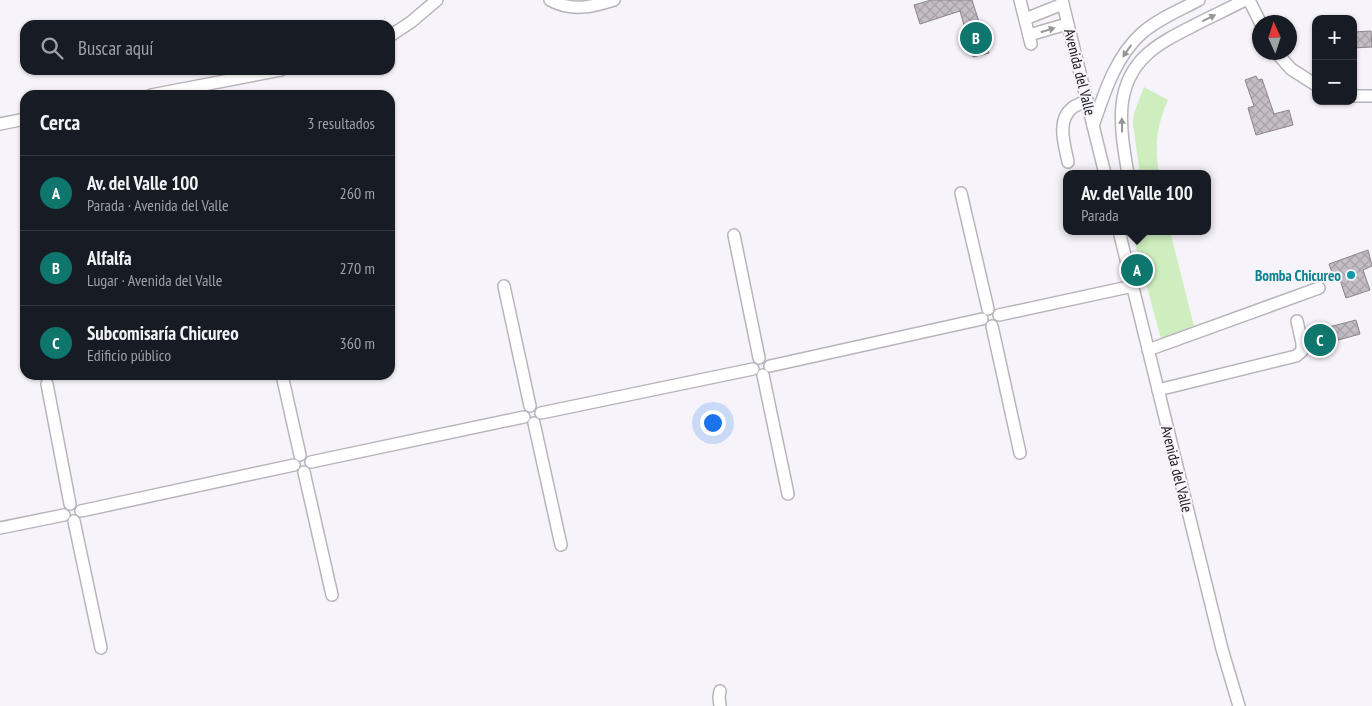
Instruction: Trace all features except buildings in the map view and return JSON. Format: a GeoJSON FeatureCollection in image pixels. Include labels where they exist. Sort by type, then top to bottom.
{"type":"FeatureCollection","features":[{"type":"Feature","properties":{"kind":"street"},"geometry":{"type":"LineString","coordinates":[[395,33],[437,0]]}},
{"type":"Feature","properties":{"kind":"street"},"geometry":{"type":"LineString","coordinates":[[550,0],[565,6],[580,8],[588,8],[614,0]]}},
{"type":"Feature","properties":{"kind":"street"},"geometry":{"type":"LineString","coordinates":[[1020,0],[1030,40],[1067,24]]}},
{"type":"Feature","properties":{"kind":"street"},"geometry":{"type":"LineString","coordinates":[[1093,126],[1113,74],[1135,40],[1150,27],[1199,0]]}},
{"type":"Feature","properties":{"kind":"street"},"geometry":{"type":"LineString","coordinates":[[1127,170],[1122,130],[1122,104],[1129,79],[1138,62],[1163,41],[1245,0]]}},
{"type":"Feature","properties":{"kind":"street"},"geometry":{"type":"LineString","coordinates":[[1249,0],[1256,15]]}},
{"type":"Feature","properties":{"kind":"street"},"geometry":{"type":"LineString","coordinates":[[1025,19],[1062,2]]}},
{"type":"Feature","properties":{"kind":"street","name":"Avenida del Valle"},"geometry":{"type":"LineString","coordinates":[[1062,2],[1104,170]]}},
{"type":"Feature","properties":{"kind":"street"},"geometry":{"type":"LineString","coordinates":[[1283,60],[1291,69],[1312,82]]}},
{"type":"Feature","properties":{"kind":"street"},"geometry":{"type":"LineString","coordinates":[[177,90],[255,75]]}},
{"type":"Feature","properties":{"kind":"street"},"geometry":{"type":"LineString","coordinates":[[1357,96],[1372,96]]}},
{"type":"Feature","properties":{"kind":"street"},"geometry":{"type":"LineString","coordinates":[[1068,162],[1062,135],[1064,123],[1071,109],[1086,100]]}},
{"type":"Feature","properties":{"kind":"street"},"geometry":{"type":"LineString","coordinates":[[0,124],[20,120]]}},
{"type":"Feature","properties":{"kind":"street"},"geometry":{"type":"LineString","coordinates":[[752,369],[755,373],[985,314],[994,310],[999,315],[999,321],[992,326],[987,326],[985,314],[961,194]]}},
{"type":"Feature","properties":{"kind":"street"},"geometry":{"type":"LineString","coordinates":[[734,235],[759,358]]}},
{"type":"Feature","properties":{"kind":"street","name":"Avenida del Valle"},"geometry":{"type":"LineString","coordinates":[[1121,235],[1222,649],[1238,706]]}},
{"type":"Feature","properties":{"kind":"street"},"geometry":{"type":"LineString","coordinates":[[504,286],[530,406]]}},
{"type":"Feature","properties":{"kind":"street"},"geometry":{"type":"LineString","coordinates":[[999,315],[1133,286]]}},
{"type":"Feature","properties":{"kind":"street"},"geometry":{"type":"LineString","coordinates":[[1148,350],[1320,288]]}},
{"type":"Feature","properties":{"kind":"street"},"geometry":{"type":"LineString","coordinates":[[1158,390],[1296,356],[1302,351],[1297,320]]}},
{"type":"Feature","properties":{"kind":"street"},"geometry":{"type":"LineString","coordinates":[[992,326],[1020,453]]}},
{"type":"Feature","properties":{"kind":"street"},"geometry":{"type":"LineString","coordinates":[[752,369],[754,361],[759,358],[767,360],[766,370],[788,494]]}},
{"type":"Feature","properties":{"kind":"street"},"geometry":{"type":"LineString","coordinates":[[530,406],[524,412],[524,417],[529,423],[538,418],[752,369]]}},
{"type":"Feature","properties":{"kind":"street"},"geometry":{"type":"LineString","coordinates":[[283,380],[300,455]]}},
{"type":"Feature","properties":{"kind":"street"},"geometry":{"type":"LineString","coordinates":[[47,384],[70,504]]}},
{"type":"Feature","properties":{"kind":"street"},"geometry":{"type":"LineString","coordinates":[[530,406],[538,408],[538,418],[561,545]]}},
{"type":"Feature","properties":{"kind":"street"},"geometry":{"type":"LineString","coordinates":[[311,462],[524,417]]}},
{"type":"Feature","properties":{"kind":"street"},"geometry":{"type":"LineString","coordinates":[[300,455],[308,457],[311,462],[310,467],[304,472],[298,472],[294,465],[296,458],[300,455]]}},
{"type":"Feature","properties":{"kind":"street"},"geometry":{"type":"LineString","coordinates":[[81,511],[294,465]]}},
{"type":"Feature","properties":{"kind":"street"},"geometry":{"type":"LineString","coordinates":[[304,472],[332,595]]}},
{"type":"Feature","properties":{"kind":"street"},"geometry":{"type":"LineString","coordinates":[[70,504],[78,506],[81,511],[80,516],[74,521]]}},
{"type":"Feature","properties":{"kind":"street"},"geometry":{"type":"LineString","coordinates":[[64,515],[66,507],[70,504]]}},
{"type":"Feature","properties":{"kind":"street"},"geometry":{"type":"LineString","coordinates":[[64,515],[67,519],[74,521]]}},
{"type":"Feature","properties":{"kind":"street"},"geometry":{"type":"LineString","coordinates":[[0,528],[64,515]]}},
{"type":"Feature","properties":{"kind":"street"},"geometry":{"type":"LineString","coordinates":[[74,521],[101,648]]}},
{"type":"Feature","properties":{"kind":"street"},"geometry":{"type":"LineString","coordinates":[[720,691],[720,706]]}},
{"type":"Feature","properties":{"kind":"green space"},"geometry":{"type":"Polygon","coordinates":[[[1144,87],[1168,100],[1157,136],[1159,170],[1139,170],[1133,124],[1134,113],[1144,87]]]}},
{"type":"Feature","properties":{"kind":"green space"},"geometry":{"type":"Polygon","coordinates":[[[1136,235],[1171,235],[1194,326],[1161,339],[1135,243],[1136,235]]]}},
{"type":"Feature","properties":{"kind":"place","name":"Alfalfa"},"geometry":{"type":"Point","coordinates":[976,38]}},
{"type":"Feature","properties":{"kind":"place","name":"Av. del Valle 100"},"geometry":{"type":"Point","coordinates":[1137,270]}},
{"type":"Feature","properties":{"kind":"place","name":"Bomba Chicureo"},"geometry":{"type":"Point","coordinates":[1351,275]}},
{"type":"Feature","properties":{"kind":"place","name":"Subcomisaría Chicureo"},"geometry":{"type":"Point","coordinates":[1320,340]}}]}
